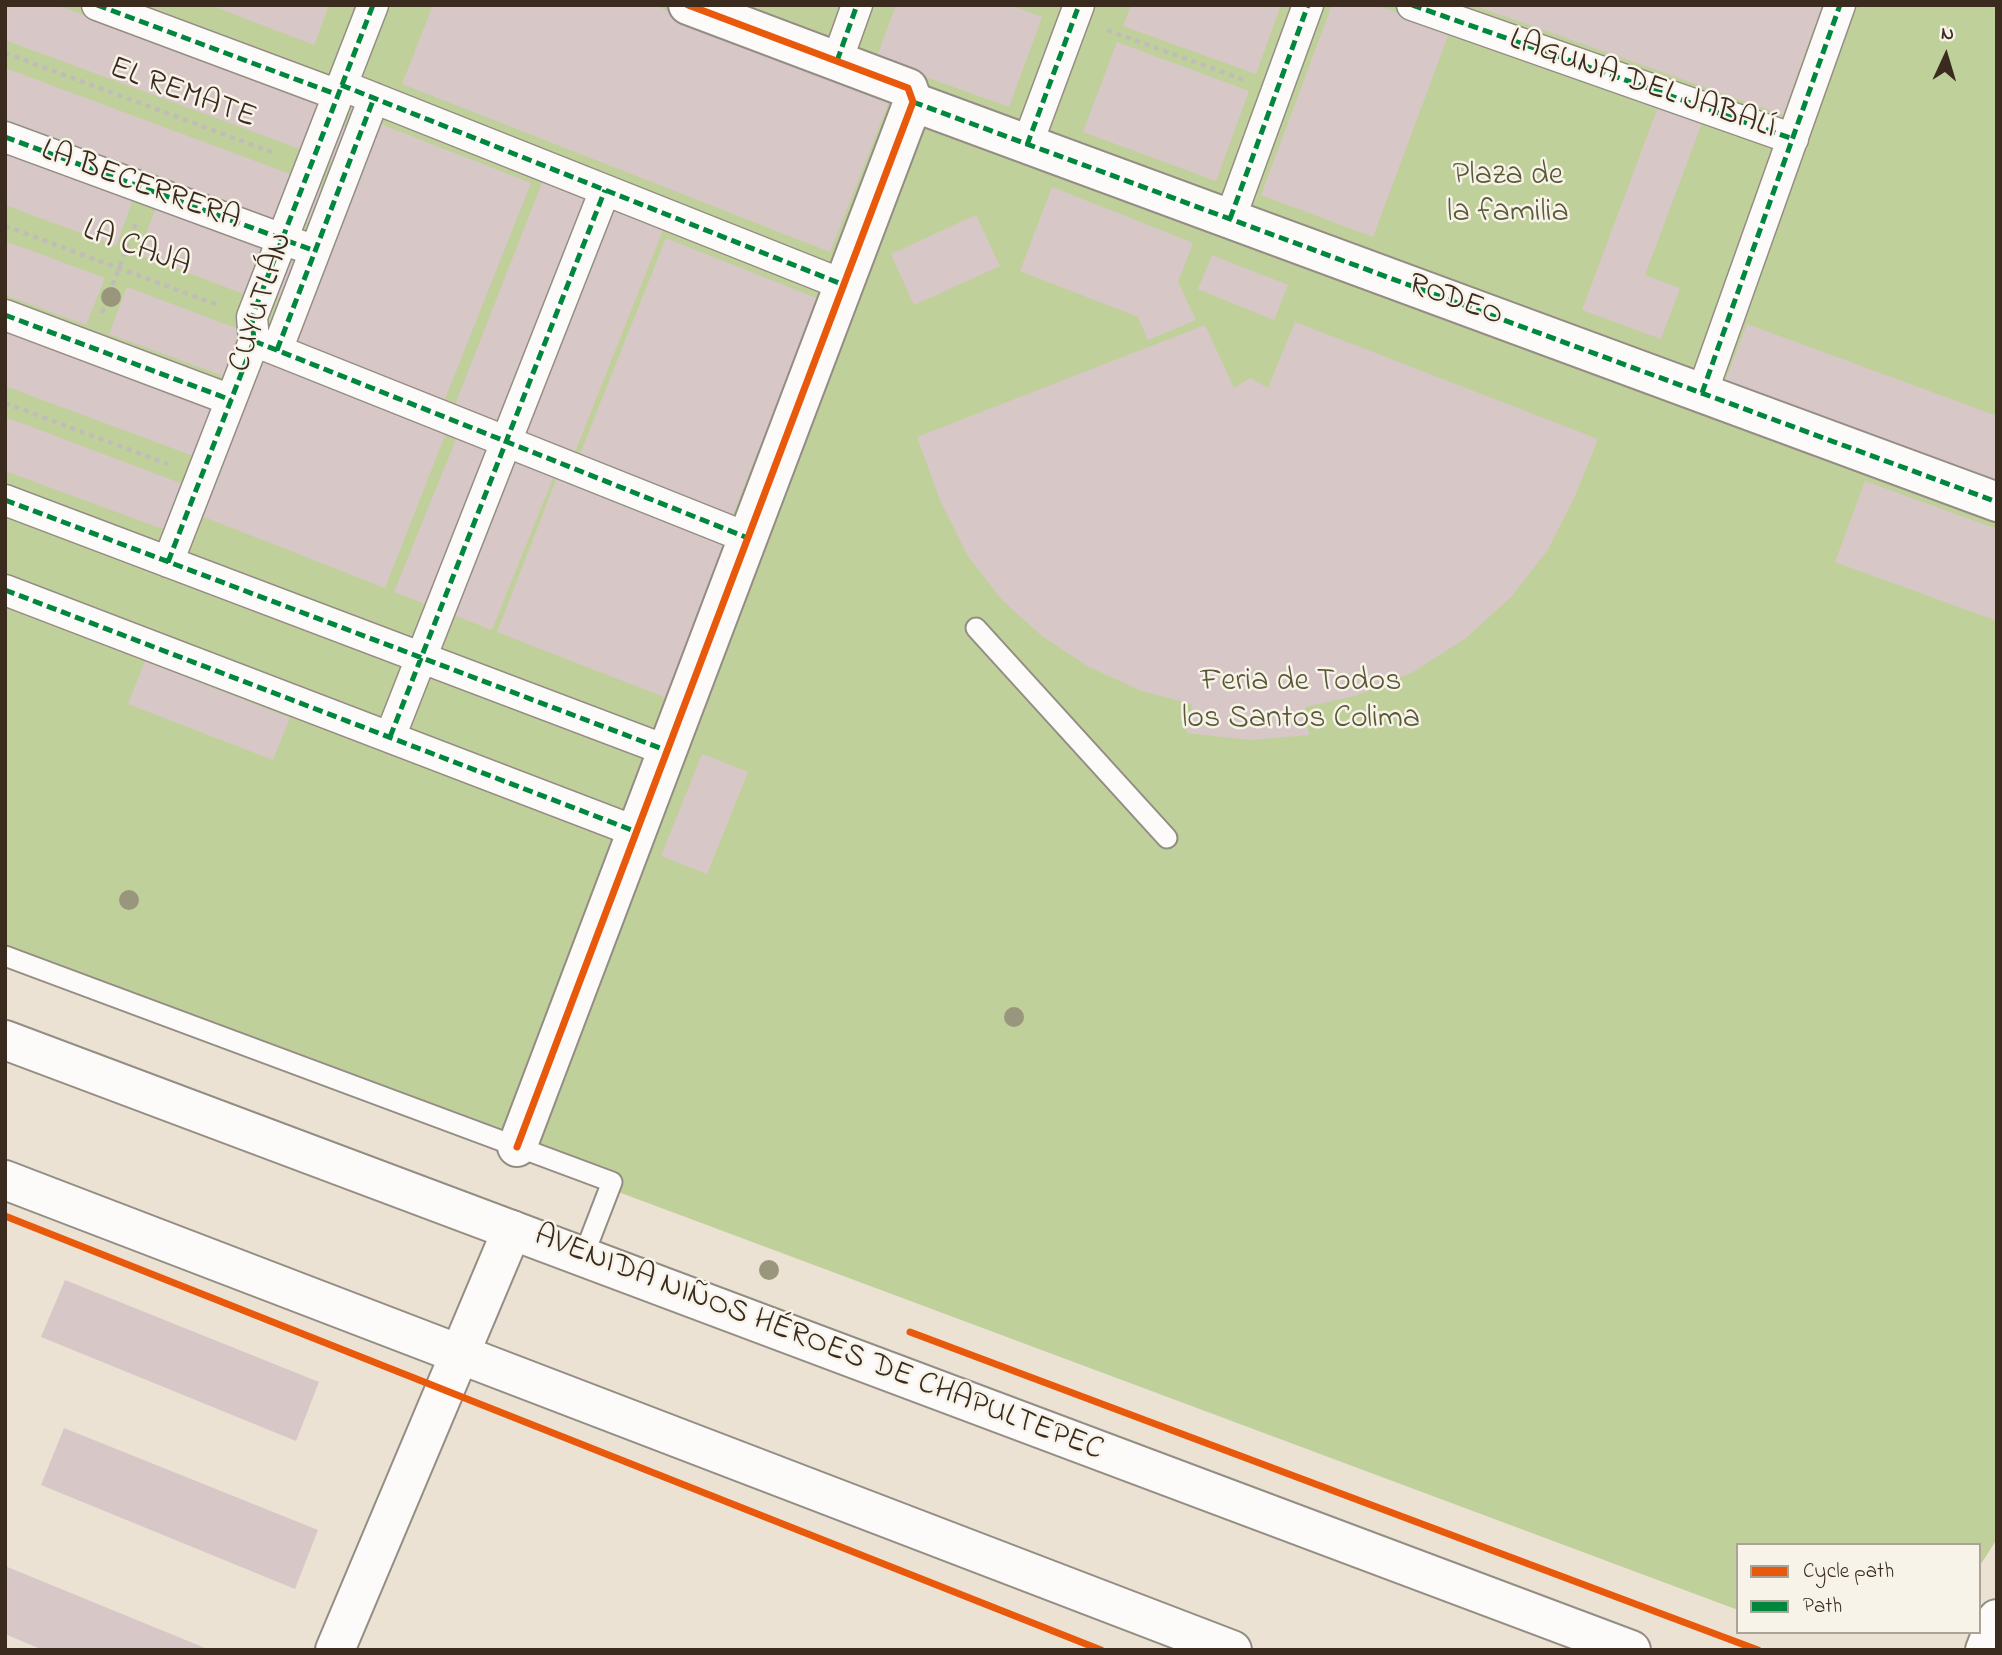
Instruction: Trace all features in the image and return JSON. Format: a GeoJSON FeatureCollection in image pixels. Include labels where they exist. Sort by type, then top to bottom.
{"type":"FeatureCollection","features":[{"type":"Feature","properties":{"kind":"main road","name":"RODEO"},"geometry":{"type":"LineString","coordinates":[[688,5],[837,61],[1027,145],[1997,502]]}},
{"type":"Feature","properties":{"kind":"main road"},"geometry":{"type":"LineString","coordinates":[[517,1147],[844,285],[911,95]]}},
{"type":"Feature","properties":{"kind":"main road","name":"AVENIDA NIÑOS HÉROES DE CHAPULTEPEC"},"geometry":{"type":"LineString","coordinates":[[5,1040],[1631,1650]]}},
{"type":"Feature","properties":{"kind":"main road"},"geometry":{"type":"LineString","coordinates":[[5,1180],[1232,1650]]}},
{"type":"Feature","properties":{"kind":"main road"},"geometry":{"type":"LineString","coordinates":[[335,1650],[512,1230]]}},
{"type":"Feature","properties":{"kind":"main road"},"geometry":{"type":"LineString","coordinates":[[1985,1650],[1997,1619]]}},
{"type":"Feature","properties":{"kind":"street"},"geometry":{"type":"LineString","coordinates":[[97,5],[340,90],[374,98],[844,285]]}},
{"type":"Feature","properties":{"kind":"street","name":"CUYUTLÁN"},"geometry":{"type":"LineString","coordinates":[[261,336],[282,239],[373,5]]}},
{"type":"Feature","properties":{"kind":"street"},"geometry":{"type":"LineString","coordinates":[[837,61],[857,5]]}},
{"type":"Feature","properties":{"kind":"street"},"geometry":{"type":"LineString","coordinates":[[1230,219],[1308,5]]}},
{"type":"Feature","properties":{"kind":"street","name":"LAGUNA DEL JABALÍ"},"geometry":{"type":"LineString","coordinates":[[1412,5],[1793,139]]}},
{"type":"Feature","properties":{"kind":"street"},"geometry":{"type":"LineString","coordinates":[[1702,393],[1840,5]]}},
{"type":"Feature","properties":{"kind":"street"},"geometry":{"type":"LineString","coordinates":[[1027,145],[1077,12]]}},
{"type":"Feature","properties":{"kind":"street","name":"CUYUTLÁN"},"geometry":{"type":"LineString","coordinates":[[168,562],[231,400],[261,336],[315,251],[374,98]]}},
{"type":"Feature","properties":{"kind":"street","name":"LA BECERRERA"},"geometry":{"type":"LineString","coordinates":[[5,137],[315,251]]}},
{"type":"Feature","properties":{"kind":"street"},"geometry":{"type":"LineString","coordinates":[[390,737],[605,190]]}},
{"type":"Feature","properties":{"kind":"street"},"geometry":{"type":"LineString","coordinates":[[5,315],[231,400]]}},
{"type":"Feature","properties":{"kind":"street"},"geometry":{"type":"LineString","coordinates":[[261,336],[506,441],[748,538]]}},
{"type":"Feature","properties":{"kind":"street"},"geometry":{"type":"LineString","coordinates":[[5,500],[668,751]]}},
{"type":"Feature","properties":{"kind":"street"},"geometry":{"type":"LineString","coordinates":[[5,590],[637,832]]}},
{"type":"Feature","properties":{"kind":"lane"},"geometry":{"type":"LineString","coordinates":[[976,628],[1167,838]]}},
{"type":"Feature","properties":{"kind":"lane"},"geometry":{"type":"LineString","coordinates":[[5,956],[612,1182],[583,1256]]}},
{"type":"Feature","properties":{"kind":"path"},"geometry":{"type":"LineString","coordinates":[[1077,12],[1277,91]]}},
{"type":"Feature","properties":{"kind":"path"},"geometry":{"type":"LineString","coordinates":[[89,347],[148,190]]}},
{"type":"Feature","properties":{"kind":"path"},"geometry":{"type":"LineString","coordinates":[[5,403],[201,476]]}},
{"type":"Feature","properties":{"kind":"green space","name":"Feria de Todos los Santos Colima"},"geometry":{"type":"Polygon","coordinates":[[[5,5],[1997,5],[1997,1539],[1981,1564],[1981,1543],[1736,1543],[1736,1609],[5,963],[5,5]]]}},
{"type":"Feature","properties":{"kind":"building"},"geometry":{"type":"Polygon","coordinates":[[[5,5],[57,5],[325,106],[308,152],[5,40],[5,5]]]}},
{"type":"Feature","properties":{"kind":"building"},"geometry":{"type":"Polygon","coordinates":[[[210,5],[329,5],[314,45],[210,5]]]}},
{"type":"Feature","properties":{"kind":"building"},"geometry":{"type":"Polygon","coordinates":[[[433,5],[653,5],[890,99],[830,252],[402,84],[433,5]]]}},
{"type":"Feature","properties":{"kind":"building"},"geometry":{"type":"Polygon","coordinates":[[[896,5],[1010,5],[1042,17],[1009,107],[876,59],[896,5]]]}},
{"type":"Feature","properties":{"kind":"building"},"geometry":{"type":"Polygon","coordinates":[[[1131,5],[1281,5],[1256,74],[1123,26],[1131,5]]]}},
{"type":"Feature","properties":{"kind":"building","name":"Plaza de la familia"},"geometry":{"type":"Polygon","coordinates":[[[1332,5],[1376,5],[1449,33],[1373,237],[1261,195],[1332,5]]]}},
{"type":"Feature","properties":{"kind":"building"},"geometry":{"type":"Polygon","coordinates":[[[1473,5],[1822,5],[1783,115],[1473,5]]]}},
{"type":"Feature","properties":{"kind":"building"},"geometry":{"type":"Polygon","coordinates":[[[1117,42],[1249,91],[1216,181],[1083,132],[1117,42]]]}},
{"type":"Feature","properties":{"kind":"building"},"geometry":{"type":"Polygon","coordinates":[[[5,68],[298,177],[280,224],[5,122],[5,68]]]}},
{"type":"Feature","properties":{"kind":"building"},"geometry":{"type":"Polygon","coordinates":[[[1658,107],[1702,123],[1645,275],[1680,288],[1661,339],[1582,310],[1658,107]]]}},
{"type":"Feature","properties":{"kind":"building"},"geometry":{"type":"Polygon","coordinates":[[[336,123],[357,131],[343,166],[323,157],[336,123]]]}},
{"type":"Feature","properties":{"kind":"building"},"geometry":{"type":"Polygon","coordinates":[[[378,123],[531,183],[443,404],[291,344],[378,123]]]}},
{"type":"Feature","properties":{"kind":"building"},"geometry":{"type":"Polygon","coordinates":[[[5,152],[133,199],[116,246],[5,205],[5,152]]]}},
{"type":"Feature","properties":{"kind":"building"},"geometry":{"type":"Polygon","coordinates":[[[544,178],[665,225],[573,457],[563,453],[492,630],[394,592],[466,415],[453,410],[544,178]]]}},
{"type":"Feature","properties":{"kind":"building"},"geometry":{"type":"Polygon","coordinates":[[[313,184],[333,192],[319,227],[299,218],[313,184]]]}},
{"type":"Feature","properties":{"kind":"building"},"geometry":{"type":"Polygon","coordinates":[[[1052,187],[1193,243],[1178,282],[1196,320],[1148,340],[1138,317],[1020,271],[1052,187]]]}},
{"type":"Feature","properties":{"kind":"building"},"geometry":{"type":"Polygon","coordinates":[[[156,208],[270,250],[252,297],[138,254],[156,208]]]}},
{"type":"Feature","properties":{"kind":"building"},"geometry":{"type":"Polygon","coordinates":[[[976,215],[1000,266],[914,305],[891,254],[976,215]]]}},
{"type":"Feature","properties":{"kind":"building"},"geometry":{"type":"Polygon","coordinates":[[[666,238],[819,299],[731,519],[578,459],[666,238]]]}},
{"type":"Feature","properties":{"kind":"building"},"geometry":{"type":"Polygon","coordinates":[[[5,241],[105,278],[86,325],[5,295],[5,241]]]}},
{"type":"Feature","properties":{"kind":"building"},"geometry":{"type":"Polygon","coordinates":[[[1212,255],[1288,285],[1274,320],[1198,289],[1212,255]]]}},
{"type":"Feature","properties":{"kind":"building"},"geometry":{"type":"Polygon","coordinates":[[[284,260],[304,267],[291,301],[270,294],[284,260]]]}},
{"type":"Feature","properties":{"kind":"building"},"geometry":{"type":"Polygon","coordinates":[[[127,287],[241,330],[224,376],[109,334],[127,287]]]}},
{"type":"Feature","properties":{"kind":"building"},"geometry":{"type":"Polygon","coordinates":[[[1295,322],[1598,439],[1574,498],[1547,551],[1510,598],[1466,638],[1413,672],[1355,696],[1305,707],[1309,735],[1250,740],[1187,733],[1192,704],[1142,691],[1089,667],[1042,636],[1002,600],[968,556],[940,500],[917,437],[1205,325],[1234,388],[1250,378],[1268,388],[1295,322]]]}},
{"type":"Feature","properties":{"kind":"building"},"geometry":{"type":"Polygon","coordinates":[[[1747,324],[1997,416],[1997,487],[1723,387],[1747,324]]]}},
{"type":"Feature","properties":{"kind":"building"},"geometry":{"type":"Polygon","coordinates":[[[5,332],[217,411],[199,458],[5,386],[5,332]]]}},
{"type":"Feature","properties":{"kind":"building"},"geometry":{"type":"Polygon","coordinates":[[[261,358],[447,430],[385,588],[199,515],[261,358]]]}},
{"type":"Feature","properties":{"kind":"building"},"geometry":{"type":"Polygon","coordinates":[[[5,417],[188,486],[171,532],[5,471],[5,417]]]}},
{"type":"Feature","properties":{"kind":"building"},"geometry":{"type":"Polygon","coordinates":[[[558,475],[737,546],[677,702],[497,632],[558,475]]]}},
{"type":"Feature","properties":{"kind":"building"},"geometry":{"type":"Polygon","coordinates":[[[1865,481],[1997,529],[1997,621],[1835,562],[1865,481]]]}},
{"type":"Feature","properties":{"kind":"building"},"geometry":{"type":"Polygon","coordinates":[[[145,661],[290,718],[273,760],[128,704],[145,661]]]}},
{"type":"Feature","properties":{"kind":"building"},"geometry":{"type":"Polygon","coordinates":[[[702,754],[748,772],[707,874],[661,856],[702,754]]]}},
{"type":"Feature","properties":{"kind":"building"},"geometry":{"type":"Polygon","coordinates":[[[65,1280],[319,1382],[296,1441],[41,1337],[65,1280]]]}},
{"type":"Feature","properties":{"kind":"building"},"geometry":{"type":"Polygon","coordinates":[[[64,1428],[318,1530],[295,1589],[41,1485],[64,1428]]]}},
{"type":"Feature","properties":{"kind":"building"},"geometry":{"type":"Polygon","coordinates":[[[5,1566],[210,1650],[43,1650],[5,1634],[5,1566]]]}},
{"type":"Feature","properties":{"kind":"marked path"},"geometry":{"type":"LineString","coordinates":[[97,5],[338,95]]}},
{"type":"Feature","properties":{"kind":"marked path"},"geometry":{"type":"LineString","coordinates":[[168,562],[254,341],[252,317],[373,5]]}},
{"type":"Feature","properties":{"kind":"marked path"},"geometry":{"type":"LineString","coordinates":[[837,61],[857,5]]}},
{"type":"Feature","properties":{"kind":"marked path"},"geometry":{"type":"LineString","coordinates":[[1027,145],[1079,5]]}},
{"type":"Feature","properties":{"kind":"marked path"},"geometry":{"type":"LineString","coordinates":[[1230,219],[1308,5]]}},
{"type":"Feature","properties":{"kind":"marked path"},"geometry":{"type":"LineString","coordinates":[[1412,5],[1793,139]]}},
{"type":"Feature","properties":{"kind":"marked path"},"geometry":{"type":"LineString","coordinates":[[1702,393],[1840,5]]}},
{"type":"Feature","properties":{"kind":"marked path"},"geometry":{"type":"LineString","coordinates":[[341,85],[844,285]]}},
{"type":"Feature","properties":{"kind":"marked path"},"geometry":{"type":"LineString","coordinates":[[277,350],[374,98]]}},
{"type":"Feature","properties":{"kind":"marked path"},"geometry":{"type":"LineString","coordinates":[[913,102],[1997,502]]}},
{"type":"Feature","properties":{"kind":"marked path"},"geometry":{"type":"LineString","coordinates":[[5,137],[315,251]]}},
{"type":"Feature","properties":{"kind":"marked path"},"geometry":{"type":"LineString","coordinates":[[390,737],[605,190]]}},
{"type":"Feature","properties":{"kind":"marked path"},"geometry":{"type":"LineString","coordinates":[[5,315],[231,400]]}},
{"type":"Feature","properties":{"kind":"marked path"},"geometry":{"type":"LineString","coordinates":[[254,341],[748,538]]}},
{"type":"Feature","properties":{"kind":"marked path"},"geometry":{"type":"LineString","coordinates":[[5,500],[668,751]]}},
{"type":"Feature","properties":{"kind":"marked path"},"geometry":{"type":"LineString","coordinates":[[5,590],[637,832]]}},
{"type":"Feature","properties":{"kind":"cycle path"},"geometry":{"type":"LineString","coordinates":[[517,1147],[913,102],[908,88],[688,5]]}},
{"type":"Feature","properties":{"kind":"cycle path"},"geometry":{"type":"LineString","coordinates":[[5,1216],[1101,1650]]}},
{"type":"Feature","properties":{"kind":"cycle path"},"geometry":{"type":"LineString","coordinates":[[910,1332],[1758,1650]]}}]}
